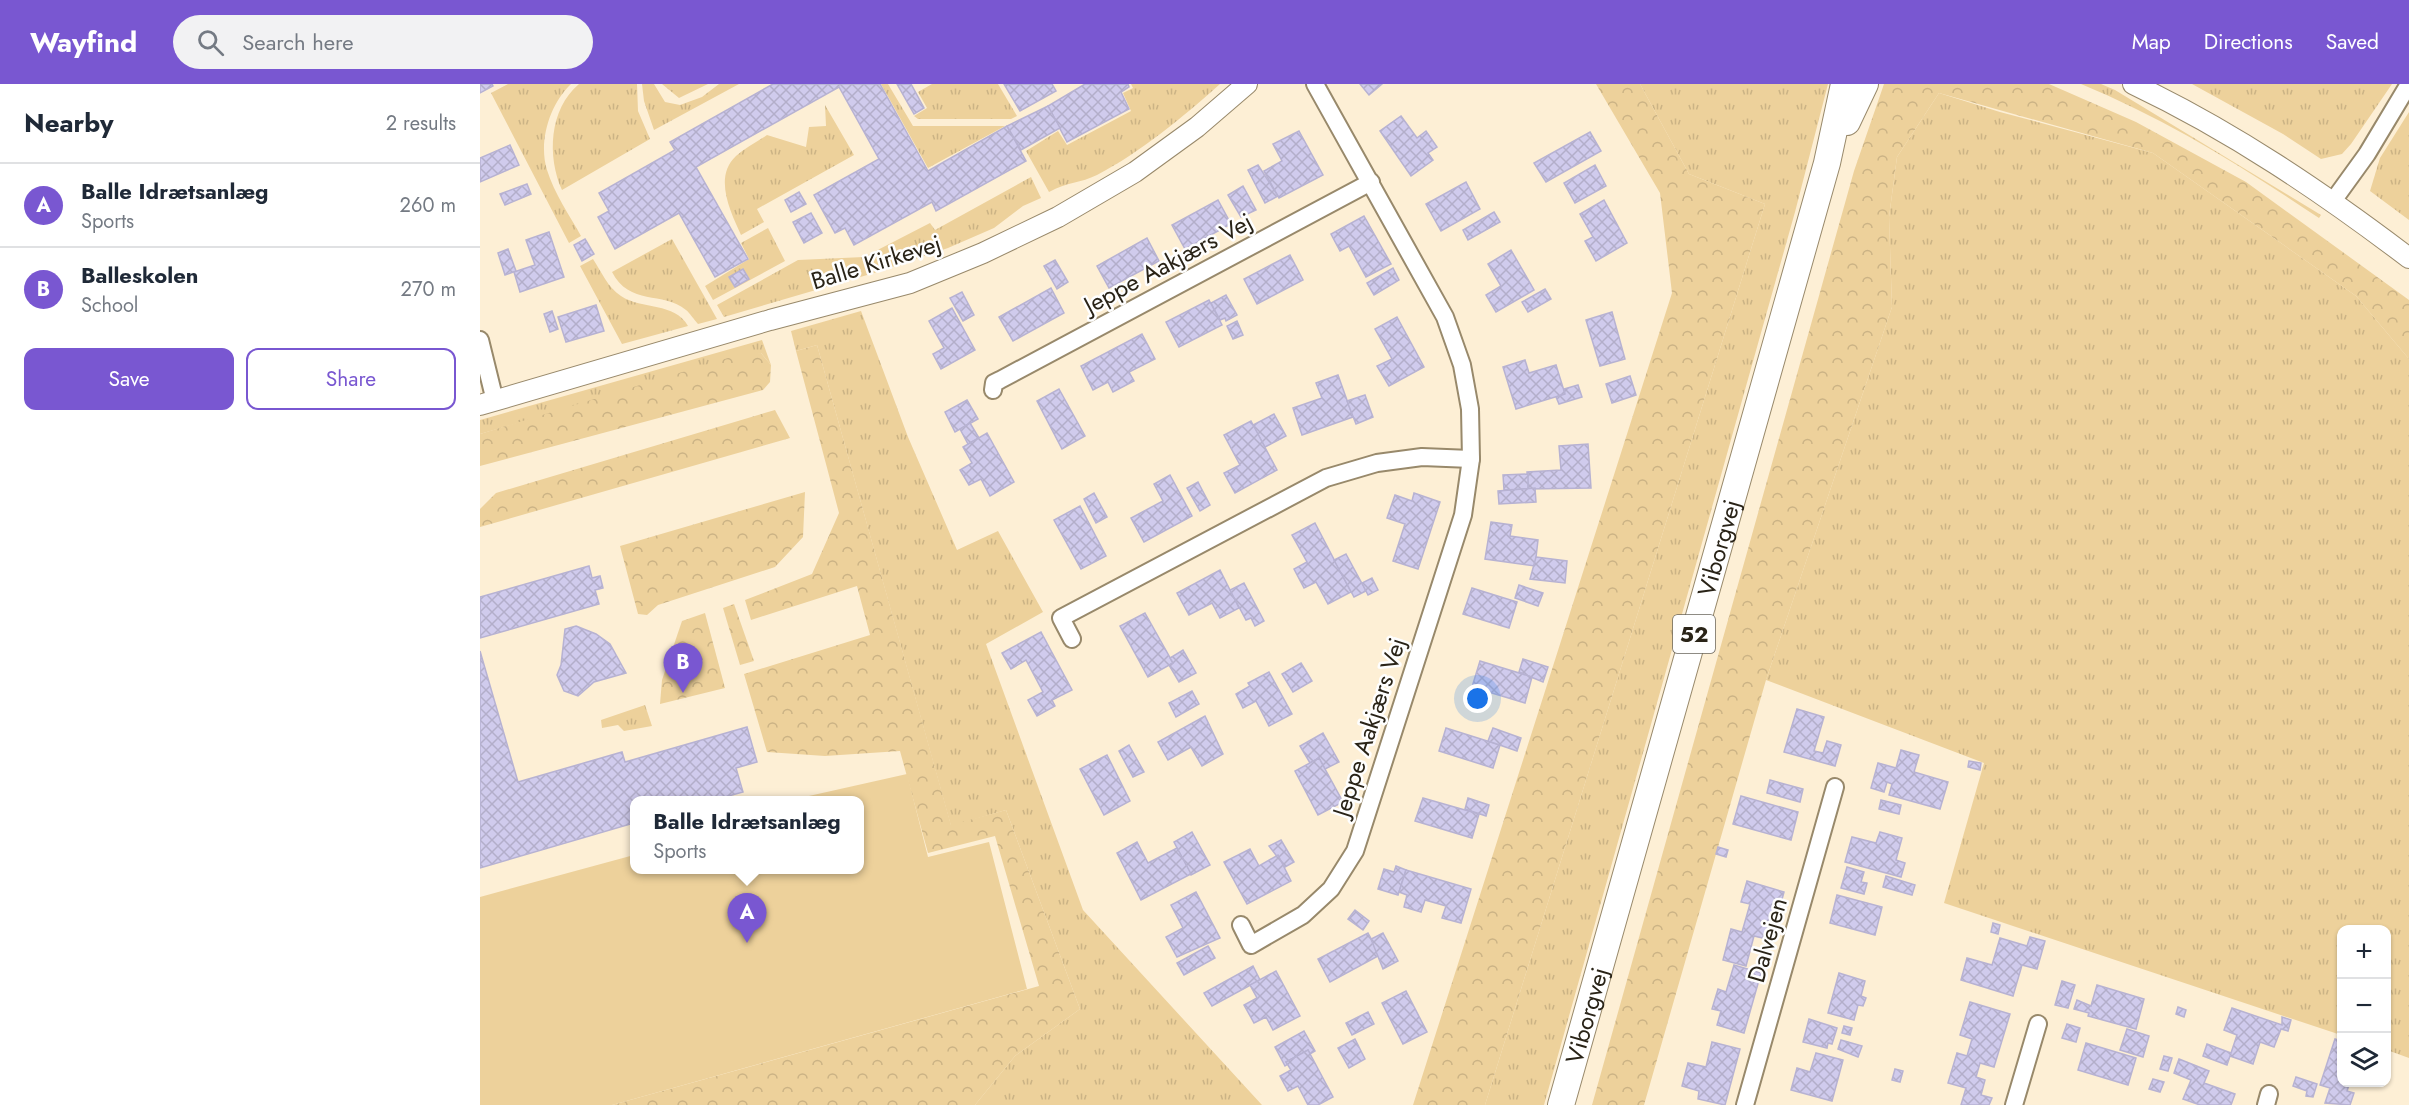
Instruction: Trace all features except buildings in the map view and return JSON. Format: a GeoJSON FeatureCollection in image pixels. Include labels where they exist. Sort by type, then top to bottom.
{"type":"FeatureCollection","features":[{"type":"Feature","properties":{"kind":"main road","name":"Viborgvej"},"geometry":{"type":"LineString","coordinates":[[1561,1105],[1827,163],[1844,84]]}},
{"type":"Feature","properties":{"kind":"main road","name":"Viborgvej"},"geometry":{"type":"LineString","coordinates":[[1827,163],[1865,84]]}},
{"type":"Feature","properties":{"kind":"street","name":"Balle Kirkevej"},"geometry":{"type":"LineString","coordinates":[[487,403],[800,312],[910,283],[983,253],[1058,217],[1135,172],[1197,127],[1247,84]]}},
{"type":"Feature","properties":{"kind":"street","name":"Jeppe Aakjærs Vej"},"geometry":{"type":"LineString","coordinates":[[1241,926],[1251,945],[1303,915],[1331,889],[1354,850],[1463,515],[1471,459],[1468,398],[1462,365],[1449,327],[1315,84]]}},
{"type":"Feature","properties":{"kind":"street"},"geometry":{"type":"LineString","coordinates":[[2133,84],[2210,123],[2333,201],[2409,258]]}},
{"type":"Feature","properties":{"kind":"street"},"geometry":{"type":"LineString","coordinates":[[2333,201],[2367,154],[2409,84]]}},
{"type":"Feature","properties":{"kind":"street","name":"Jeppe Aakjærs Vej"},"geometry":{"type":"LineString","coordinates":[[993,390],[994,383],[1371,182]]}},
{"type":"Feature","properties":{"kind":"street"},"geometry":{"type":"LineString","coordinates":[[480,340],[487,403]]}},
{"type":"Feature","properties":{"kind":"street"},"geometry":{"type":"LineString","coordinates":[[1072,639],[1061,618],[1326,478],[1377,463],[1422,457],[1471,459]]}},
{"type":"Feature","properties":{"kind":"street","name":"Dalvejen"},"geometry":{"type":"LineString","coordinates":[[1745,1105],[1834,787]]}},
{"type":"Feature","properties":{"kind":"street"},"geometry":{"type":"LineString","coordinates":[[2014,1105],[2038,1024]]}},
{"type":"Feature","properties":{"kind":"green space"},"geometry":{"type":"Polygon","coordinates":[[[508,84],[571,84],[552,112],[544,147],[550,179],[581,236],[569,243],[491,93],[508,84]]]}},
{"type":"Feature","properties":{"kind":"green space"},"geometry":{"type":"Polygon","coordinates":[[[579,84],[637,84],[638,111],[650,139],[562,190],[554,163],[556,120],[569,94],[579,84]]]}},
{"type":"Feature","properties":{"kind":"green space"},"geometry":{"type":"Polygon","coordinates":[[[642,84],[654,84],[665,102],[680,105],[702,97],[719,84],[739,84],[654,130],[644,101],[642,84]]]}},
{"type":"Feature","properties":{"kind":"green space"},"geometry":{"type":"Polygon","coordinates":[[[662,84],[708,84],[679,98],[662,84]]]}},
{"type":"Feature","properties":{"kind":"green space"},"geometry":{"type":"Polygon","coordinates":[[[881,84],[888,84],[913,126],[1005,126],[928,168],[881,84]]]}},
{"type":"Feature","properties":{"kind":"green space"},"geometry":{"type":"Polygon","coordinates":[[[932,84],[998,84],[1017,116],[1011,119],[918,119],[914,116],[927,108],[918,92],[932,84]]]}},
{"type":"Feature","properties":{"kind":"green space"},"geometry":{"type":"Polygon","coordinates":[[[1131,84],[1220,84],[1130,156],[1097,175],[1049,192],[1026,151],[1058,131],[1067,145],[1131,111],[1123,93],[1133,88],[1131,84]]]}},
{"type":"Feature","properties":{"kind":"green space"},"geometry":{"type":"Polygon","coordinates":[[[1596,84],[1640,84],[1689,174],[1765,204],[1485,1105],[1413,1105],[1672,293],[1660,193],[1596,84]]]}},
{"type":"Feature","properties":{"kind":"green space"},"geometry":{"type":"Polygon","coordinates":[[[1640,84],[1828,84],[1795,212],[1544,1105],[1485,1105],[1765,204],[1689,174],[1640,84]]]}},
{"type":"Feature","properties":{"kind":"green space"},"geometry":{"type":"Polygon","coordinates":[[[1884,84],[2049,84],[2136,122],[2246,182],[2409,300],[2409,359],[2356,296],[2153,153],[1939,93],[1897,157],[1889,217],[1892,307],[1766,680],[1644,1105],[1592,1105],[1854,171],[1884,84]]]}},
{"type":"Feature","properties":{"kind":"green space"},"geometry":{"type":"Polygon","coordinates":[[[2081,84],[2101,84],[2115,90],[2321,215],[2319,218],[2233,162],[2174,128],[2081,84]]]}},
{"type":"Feature","properties":{"kind":"green space"},"geometry":{"type":"Polygon","coordinates":[[[2192,84],[2392,84],[2342,154],[2321,159],[2283,134],[2192,84]]]}},
{"type":"Feature","properties":{"kind":"green space"},"geometry":{"type":"Polygon","coordinates":[[[1939,93],[2000,112],[2153,153],[2356,296],[2409,359],[2409,1058],[2391,1051],[2391,925],[2337,925],[2337,1034],[1944,903],[1984,763],[1766,680],[1892,307],[1889,217],[1897,157],[1939,93]]]}},
{"type":"Feature","properties":{"kind":"green space"},"geometry":{"type":"Polygon","coordinates":[[[825,105],[854,155],[757,209],[764,222],[741,235],[726,195],[726,174],[729,165],[736,156],[767,135],[806,147],[809,127],[826,126],[825,105]]]}},
{"type":"Feature","properties":{"kind":"green space"},"geometry":{"type":"Polygon","coordinates":[[[2409,112],[2409,220],[2370,191],[2380,158],[2409,112]]]}},
{"type":"Feature","properties":{"kind":"green space"},"geometry":{"type":"Polygon","coordinates":[[[1031,177],[1041,198],[1023,206],[994,228],[948,248],[874,273],[724,317],[717,305],[798,260],[864,257],[930,223],[935,230],[1031,177]]]}},
{"type":"Feature","properties":{"kind":"green space"},"geometry":{"type":"Polygon","coordinates":[[[768,228],[785,261],[713,300],[705,286],[749,259],[741,243],[768,228]]]}},
{"type":"Feature","properties":{"kind":"green space"},"geometry":{"type":"Polygon","coordinates":[[[672,239],[717,319],[698,324],[688,311],[677,304],[628,290],[619,283],[612,272],[672,239]]]}},
{"type":"Feature","properties":{"kind":"green space"},"geometry":{"type":"Polygon","coordinates":[[[593,259],[616,293],[629,300],[675,313],[688,326],[622,344],[580,266],[593,259]]]}},
{"type":"Feature","properties":{"kind":"green space"},"geometry":{"type":"Polygon","coordinates":[[[861,311],[908,437],[957,550],[998,531],[1043,612],[986,644],[1083,910],[1262,1105],[975,1105],[1015,1056],[1080,1009],[1006,810],[951,826],[817,345],[796,351],[791,331],[861,311]]]}},
{"type":"Feature","properties":{"kind":"green space"},"geometry":{"type":"Polygon","coordinates":[[[762,340],[771,365],[761,353],[480,434],[480,420],[762,340]]]}},
{"type":"Feature","properties":{"kind":"green space"},"geometry":{"type":"Polygon","coordinates":[[[817,345],[951,825],[1006,810],[1080,1009],[1015,1056],[975,1105],[612,1105],[1039,986],[995,836],[928,853],[900,751],[825,756],[767,752],[744,674],[870,635],[857,586],[751,620],[745,600],[812,574],[839,513],[796,351],[817,345]]]}},
{"type":"Feature","properties":{"kind":"green space"},"geometry":{"type":"Polygon","coordinates":[[[761,353],[771,365],[770,382],[763,390],[480,466],[480,434],[741,354],[761,353]]]}},
{"type":"Feature","properties":{"kind":"green space"},"geometry":{"type":"Polygon","coordinates":[[[775,410],[790,438],[480,527],[480,509],[496,493],[775,410]]]}},
{"type":"Feature","properties":{"kind":"green space"},"geometry":{"type":"Polygon","coordinates":[[[805,492],[803,537],[775,567],[658,605],[647,615],[638,614],[620,546],[805,492]]]}},
{"type":"Feature","properties":{"kind":"green space"},"geometry":{"type":"Polygon","coordinates":[[[734,604],[754,661],[740,665],[723,608],[734,604]]]}},
{"type":"Feature","properties":{"kind":"green space"},"geometry":{"type":"Polygon","coordinates":[[[705,613],[725,688],[660,704],[662,680],[682,621],[705,613]]]}},
{"type":"Feature","properties":{"kind":"green space"},"geometry":{"type":"Polygon","coordinates":[[[645,705],[652,726],[624,731],[618,725],[602,728],[601,720],[645,705]]]}},
{"type":"Feature","properties":{"kind":"green space"},"geometry":{"type":"Polygon","coordinates":[[[907,774],[928,857],[989,842],[1027,989],[612,1105],[480,1105],[480,897],[630,856],[630,874],[864,874],[864,796],[809,796],[907,774]]]}},
{"type":"Feature","properties":{"kind":"place","name":"Balleskolen"},"geometry":{"type":"Point","coordinates":[683,693]}},
{"type":"Feature","properties":{"kind":"place","name":"Balle Idrætsanlæg"},"geometry":{"type":"Point","coordinates":[747,943]}}]}
